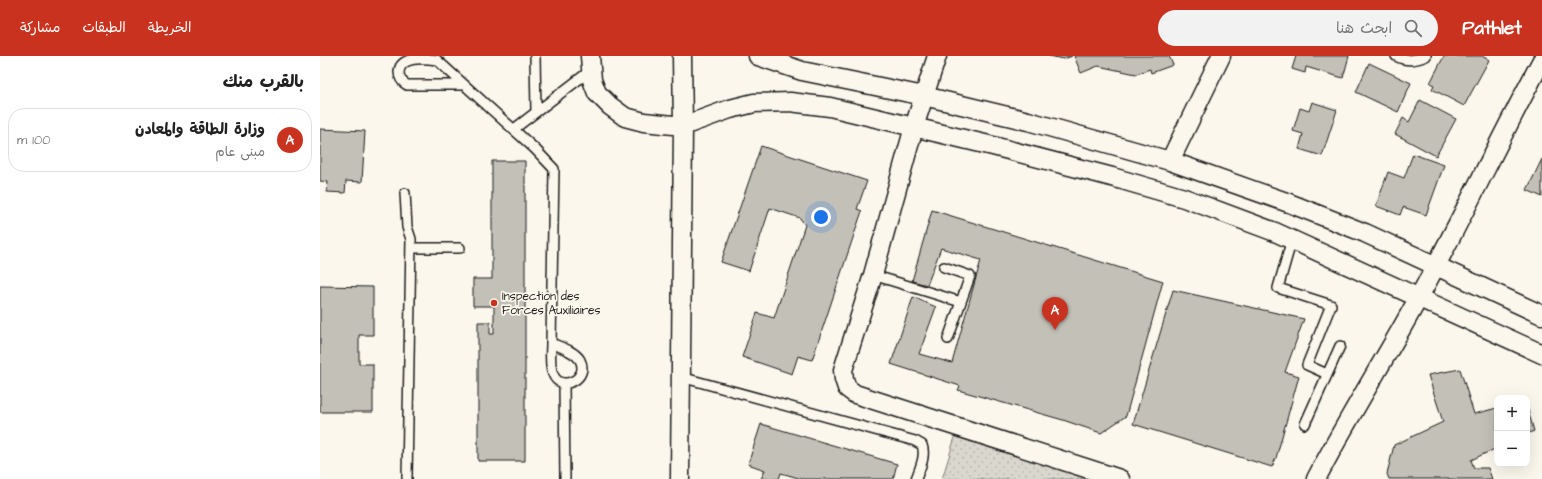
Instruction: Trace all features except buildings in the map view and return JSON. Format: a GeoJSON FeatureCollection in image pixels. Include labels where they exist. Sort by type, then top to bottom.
{"type":"FeatureCollection","features":[{"type":"Feature","properties":{"kind":"street"},"geometry":{"type":"LineString","coordinates":[[680,479],[683,126],[682,56]]}},
{"type":"Feature","properties":{"kind":"street"},"geometry":{"type":"LineString","coordinates":[[758,56],[802,71],[924,96],[1028,121],[1170,161],[1296,206],[1365,233],[1542,315]]}},
{"type":"Feature","properties":{"kind":"street"},"geometry":{"type":"LineString","coordinates":[[937,56],[914,127],[873,275],[843,370],[847,388],[855,394],[1120,479]]}},
{"type":"Feature","properties":{"kind":"street"},"geometry":{"type":"LineString","coordinates":[[1170,161],[1221,56]]}},
{"type":"Feature","properties":{"kind":"street"},"geometry":{"type":"LineString","coordinates":[[1316,479],[1419,298],[1542,60]]}},
{"type":"Feature","properties":{"kind":"street"},"geometry":{"type":"LineString","coordinates":[[591,63],[592,80],[597,93],[610,106],[625,117],[644,122],[683,126],[730,109],[754,103],[790,102],[830,107],[993,146],[1184,198],[1292,239],[1542,354]]}},
{"type":"Feature","properties":{"kind":"lane"},"geometry":{"type":"LineString","coordinates":[[535,56],[536,112]]}},
{"type":"Feature","properties":{"kind":"lane"},"geometry":{"type":"LineString","coordinates":[[1396,56],[1415,61],[1426,56]]}},
{"type":"Feature","properties":{"kind":"lane"},"geometry":{"type":"LineString","coordinates":[[464,85],[407,85],[401,80],[399,75],[400,67],[403,62],[408,60],[427,58],[436,60],[514,129],[554,169],[551,343],[551,369],[553,376],[558,381],[571,383],[581,374],[582,367],[580,361],[576,355],[551,343]]}},
{"type":"Feature","properties":{"kind":"lane"},"geometry":{"type":"LineString","coordinates":[[514,129],[536,112],[591,63]]}},
{"type":"Feature","properties":{"kind":"lane"},"geometry":{"type":"LineString","coordinates":[[405,193],[407,227],[411,239],[407,479]]}},
{"type":"Feature","properties":{"kind":"lane"},"geometry":{"type":"LineString","coordinates":[[1292,239],[1278,288],[1331,305],[1307,365],[1328,374]]}},
{"type":"Feature","properties":{"kind":"lane"},"geometry":{"type":"LineString","coordinates":[[411,248],[460,248]]}},
{"type":"Feature","properties":{"kind":"lane"},"geometry":{"type":"LineString","coordinates":[[944,267],[970,276],[948,340]]}},
{"type":"Feature","properties":{"kind":"lane"},"geometry":{"type":"LineString","coordinates":[[873,275],[961,302]]}},
{"type":"Feature","properties":{"kind":"lane"},"geometry":{"type":"LineString","coordinates":[[1305,424],[1340,346]]}},
{"type":"Feature","properties":{"kind":"lane"},"geometry":{"type":"LineString","coordinates":[[681,377],[915,441],[922,445],[923,449],[923,459],[916,479]]}},
{"type":"Feature","properties":{"kind":"lane"},"geometry":{"type":"LineString","coordinates":[[564,383],[565,479]]}},
{"type":"Feature","properties":{"kind":"shaded area"},"geometry":{"type":"Polygon","coordinates":[[[956,434],[1094,479],[942,479],[956,434]]]}},
{"type":"Feature","properties":{"kind":"place","name":"Inspection des Forces Auxiliaires"},"geometry":{"type":"Point","coordinates":[494,303]}},
{"type":"Feature","properties":{"kind":"place","name":"وزارة الطاقة والمعادن"},"geometry":{"type":"Point","coordinates":[1055,330]}}]}
